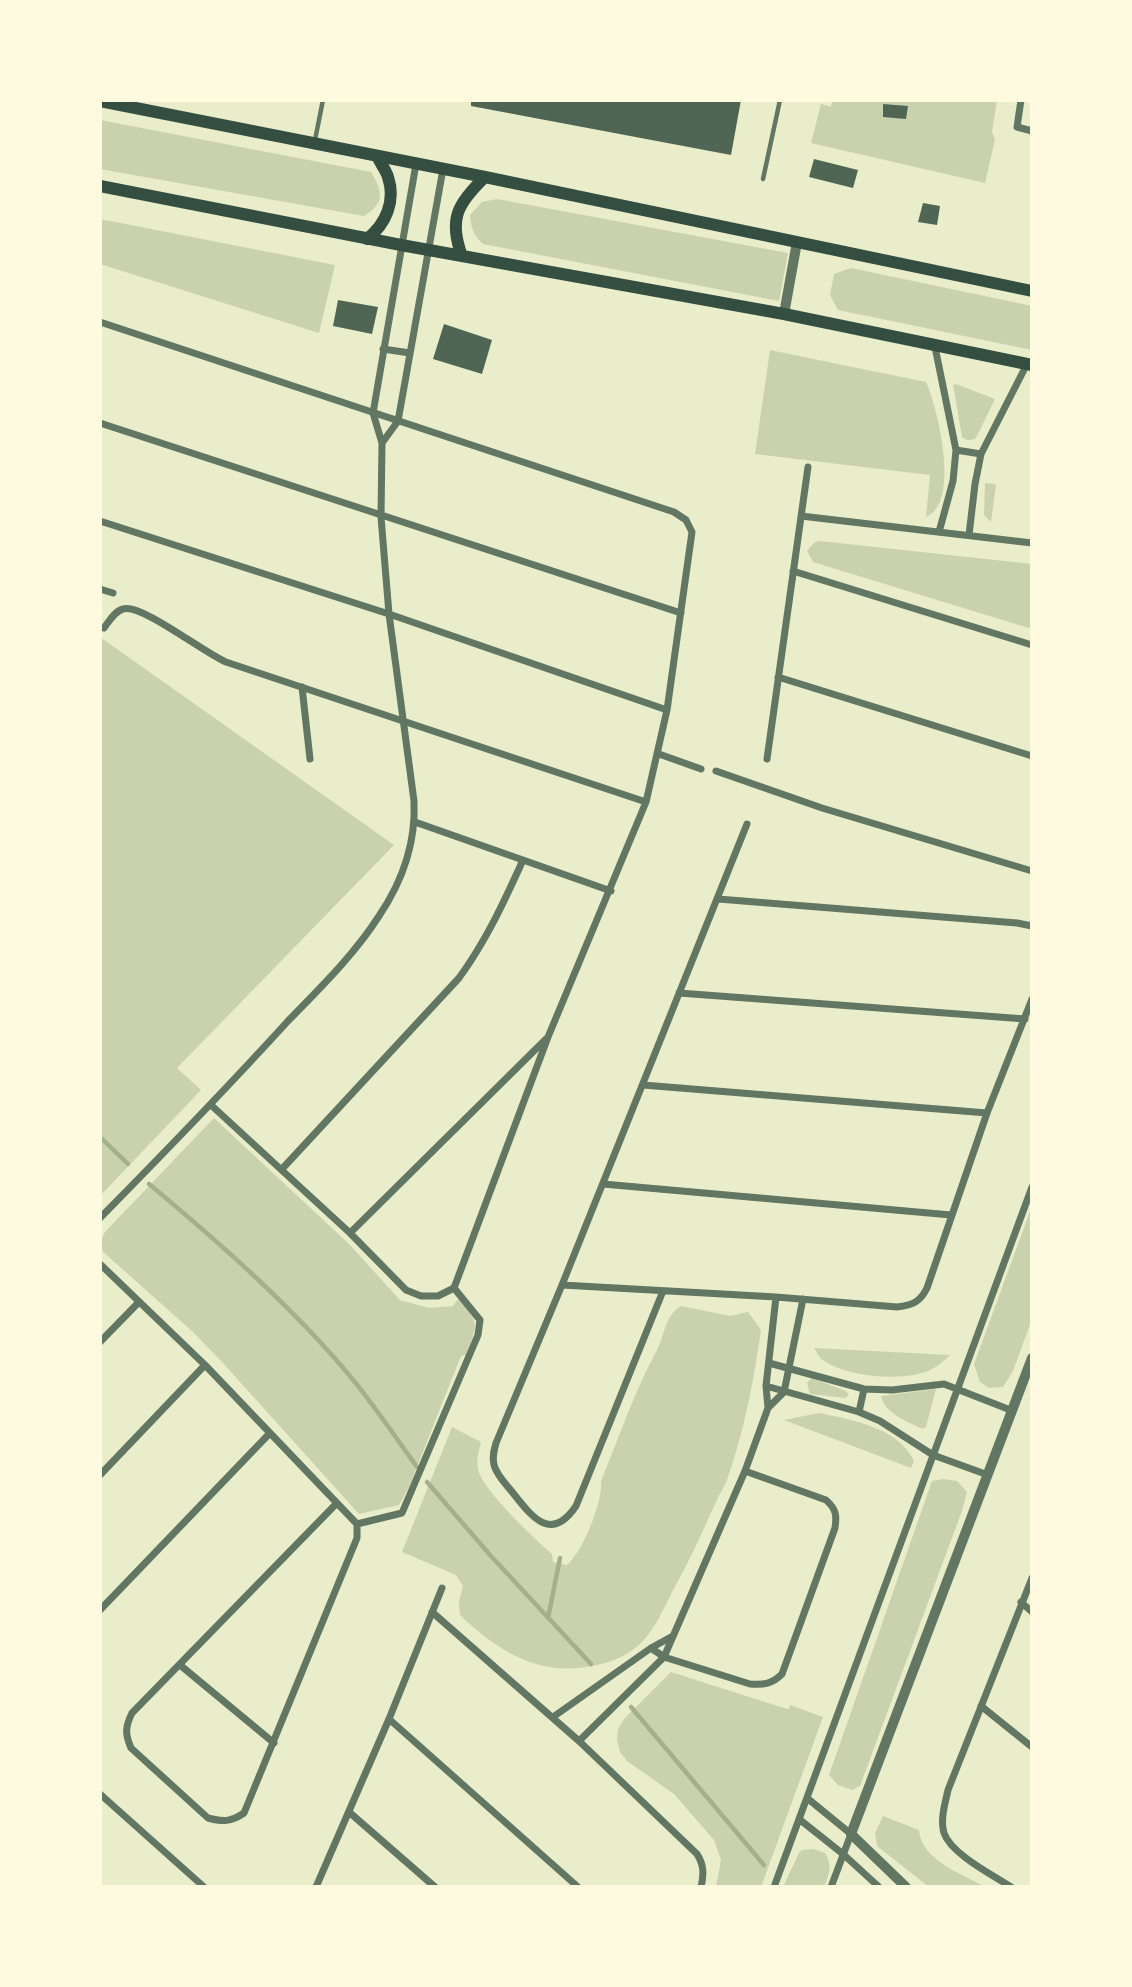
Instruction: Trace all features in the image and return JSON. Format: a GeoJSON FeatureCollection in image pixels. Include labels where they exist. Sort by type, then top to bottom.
{"type":"FeatureCollection","features":[{"type":"Feature","properties":{"kind":"main road"},"geometry":{"type":"LineString","coordinates":[[100,101],[485,177],[1032,291]]}},
{"type":"Feature","properties":{"kind":"main road"},"geometry":{"type":"LineString","coordinates":[[367,239],[386,219],[390,198],[388,177],[377,156]]}},
{"type":"Feature","properties":{"kind":"main road"},"geometry":{"type":"LineString","coordinates":[[462,256],[456,241],[459,210],[465,197],[485,177]]}},
{"type":"Feature","properties":{"kind":"main road"},"geometry":{"type":"LineString","coordinates":[[100,186],[367,239],[784,314],[1030,365]]}},
{"type":"Feature","properties":{"kind":"street"},"geometry":{"type":"LineString","coordinates":[[1021,100],[1017,127],[1032,131]]}},
{"type":"Feature","properties":{"kind":"street"},"geometry":{"type":"LineString","coordinates":[[100,1218],[211,1105],[355,950],[380,916],[399,881],[410,849],[415,822],[405,720],[389,614],[381,517],[382,443],[373,413],[416,164]]}},
{"type":"Feature","properties":{"kind":"street"},"geometry":{"type":"LineString","coordinates":[[382,443],[398,421],[443,169]]}},
{"type":"Feature","properties":{"kind":"street"},"geometry":{"type":"LineString","coordinates":[[784,314],[797,242]]}},
{"type":"Feature","properties":{"kind":"street"},"geometry":{"type":"LineString","coordinates":[[100,322],[674,512],[685,520],[692,532],[667,709],[659,754],[646,802],[548,1037],[454,1287],[438,1296],[421,1296],[406,1290],[350,1233],[211,1105]]}},
{"type":"Feature","properties":{"kind":"street"},"geometry":{"type":"LineString","coordinates":[[935,347],[956,450],[953,481],[939,532]]}},
{"type":"Feature","properties":{"kind":"street"},"geometry":{"type":"LineString","coordinates":[[383,349],[410,353]]}},
{"type":"Feature","properties":{"kind":"street"},"geometry":{"type":"LineString","coordinates":[[969,535],[981,454],[1030,365]]}},
{"type":"Feature","properties":{"kind":"street"},"geometry":{"type":"LineString","coordinates":[[100,423],[681,613]]}},
{"type":"Feature","properties":{"kind":"street"},"geometry":{"type":"LineString","coordinates":[[956,450],[981,454]]}},
{"type":"Feature","properties":{"kind":"street"},"geometry":{"type":"LineString","coordinates":[[767,759],[808,467]]}},
{"type":"Feature","properties":{"kind":"street"},"geometry":{"type":"LineString","coordinates":[[801,516],[1032,543]]}},
{"type":"Feature","properties":{"kind":"street"},"geometry":{"type":"LineString","coordinates":[[100,521],[389,614],[667,709]]}},
{"type":"Feature","properties":{"kind":"street"},"geometry":{"type":"LineString","coordinates":[[793,571],[1032,645]]}},
{"type":"Feature","properties":{"kind":"street"},"geometry":{"type":"LineString","coordinates":[[100,589],[113,593]]}},
{"type":"Feature","properties":{"kind":"street"},"geometry":{"type":"LineString","coordinates":[[104,628],[115,613],[123,609],[142,610],[215,657],[646,802]]}},
{"type":"Feature","properties":{"kind":"street"},"geometry":{"type":"LineString","coordinates":[[778,677],[1032,756]]}},
{"type":"Feature","properties":{"kind":"street"},"geometry":{"type":"LineString","coordinates":[[302,687],[310,759]]}},
{"type":"Feature","properties":{"kind":"street"},"geometry":{"type":"LineString","coordinates":[[659,754],[701,769]]}},
{"type":"Feature","properties":{"kind":"street"},"geometry":{"type":"LineString","coordinates":[[716,771],[822,808],[1032,871]]}},
{"type":"Feature","properties":{"kind":"street"},"geometry":{"type":"LineString","coordinates":[[415,822],[611,891]]}},
{"type":"Feature","properties":{"kind":"street"},"geometry":{"type":"LineString","coordinates":[[663,1291],[576,1506],[569,1516],[558,1523],[544,1524],[533,1519],[498,1475],[493,1454],[747,824]]}},
{"type":"Feature","properties":{"kind":"street"},"geometry":{"type":"LineString","coordinates":[[282,1169],[458,978],[479,951],[523,860]]}},
{"type":"Feature","properties":{"kind":"street"},"geometry":{"type":"LineString","coordinates":[[718,899],[1032,926]]}},
{"type":"Feature","properties":{"kind":"street"},"geometry":{"type":"LineString","coordinates":[[679,993],[1025,1019]]}},
{"type":"Feature","properties":{"kind":"street"},"geometry":{"type":"LineString","coordinates":[[562,1285],[897,1307],[911,1305],[921,1299],[987,1113],[1032,999]]}},
{"type":"Feature","properties":{"kind":"street"},"geometry":{"type":"LineString","coordinates":[[350,1233],[548,1037]]}},
{"type":"Feature","properties":{"kind":"street"},"geometry":{"type":"LineString","coordinates":[[643,1085],[987,1113]]}},
{"type":"Feature","properties":{"kind":"street"},"geometry":{"type":"LineString","coordinates":[[603,1184],[951,1215]]}},
{"type":"Feature","properties":{"kind":"street"},"geometry":{"type":"LineString","coordinates":[[774,1887],[1032,1187]]}},
{"type":"Feature","properties":{"kind":"street"},"geometry":{"type":"LineString","coordinates":[[100,1264],[205,1364],[357,1524],[357,1538],[244,1813],[233,1820],[208,1818],[131,1748],[126,1736],[126,1725],[132,1713],[337,1504]]}},
{"type":"Feature","properties":{"kind":"street"},"geometry":{"type":"LineString","coordinates":[[357,1524],[401,1513],[478,1335],[480,1320],[454,1287]]}},
{"type":"Feature","properties":{"kind":"street"},"geometry":{"type":"LineString","coordinates":[[768,1408],[766,1386],[776,1297]]}},
{"type":"Feature","properties":{"kind":"street"},"geometry":{"type":"LineString","coordinates":[[579,1741],[664,1657],[745,1471],[768,1408],[784,1392],[803,1299]]}},
{"type":"Feature","properties":{"kind":"street"},"geometry":{"type":"LineString","coordinates":[[100,1342],[139,1302]]}},
{"type":"Feature","properties":{"kind":"street"},"geometry":{"type":"LineString","coordinates":[[831,1887],[1032,1358]]}},
{"type":"Feature","properties":{"kind":"street"},"geometry":{"type":"LineString","coordinates":[[769,1363],[864,1389],[892,1390],[944,1384],[1013,1411]]}},
{"type":"Feature","properties":{"kind":"street"},"geometry":{"type":"LineString","coordinates":[[100,1475],[205,1364]]}},
{"type":"Feature","properties":{"kind":"street"},"geometry":{"type":"LineString","coordinates":[[766,1386],[859,1412],[933,1455],[988,1475]]}},
{"type":"Feature","properties":{"kind":"street"},"geometry":{"type":"LineString","coordinates":[[859,1412],[864,1389]]}},
{"type":"Feature","properties":{"kind":"street"},"geometry":{"type":"LineString","coordinates":[[100,1610],[270,1433]]}},
{"type":"Feature","properties":{"kind":"street"},"geometry":{"type":"LineString","coordinates":[[651,1648],[664,1657],[750,1684],[764,1685],[774,1682],[782,1674],[837,1517],[835,1508],[826,1500],[745,1471]]}},
{"type":"Feature","properties":{"kind":"street"},"geometry":{"type":"LineString","coordinates":[[1011,1887],[949,1844],[944,1832],[943,1814],[948,1790],[1032,1578]]}},
{"type":"Feature","properties":{"kind":"street"},"geometry":{"type":"LineString","coordinates":[[316,1887],[442,1588]]}},
{"type":"Feature","properties":{"kind":"street"},"geometry":{"type":"LineString","coordinates":[[1021,1602],[1032,1612]]}},
{"type":"Feature","properties":{"kind":"street"},"geometry":{"type":"LineString","coordinates":[[432,1612],[579,1741],[697,1854],[703,1863],[701,1887]]}},
{"type":"Feature","properties":{"kind":"street"},"geometry":{"type":"LineString","coordinates":[[552,1717],[651,1648],[672,1637]]}},
{"type":"Feature","properties":{"kind":"street"},"geometry":{"type":"LineString","coordinates":[[180,1665],[274,1743]]}},
{"type":"Feature","properties":{"kind":"street"},"geometry":{"type":"LineString","coordinates":[[981,1706],[1032,1747]]}},
{"type":"Feature","properties":{"kind":"street"},"geometry":{"type":"LineString","coordinates":[[389,1719],[578,1887]]}},
{"type":"Feature","properties":{"kind":"street"},"geometry":{"type":"LineString","coordinates":[[100,1794],[204,1887]]}},
{"type":"Feature","properties":{"kind":"street"},"geometry":{"type":"LineString","coordinates":[[807,1798],[851,1834],[906,1887]]}},
{"type":"Feature","properties":{"kind":"street"},"geometry":{"type":"LineString","coordinates":[[349,1812],[435,1887]]}},
{"type":"Feature","properties":{"kind":"street"},"geometry":{"type":"LineString","coordinates":[[799,1819],[879,1887]]}},
{"type":"Feature","properties":{"kind":"lane"},"geometry":{"type":"LineString","coordinates":[[314,145],[323,100]]}},
{"type":"Feature","properties":{"kind":"lane"},"geometry":{"type":"LineString","coordinates":[[763,180],[780,100]]}},
{"type":"Feature","properties":{"kind":"green space"},"geometry":{"type":"Polygon","coordinates":[[[832,100],[997,100],[992,132],[995,140],[985,183],[811,143],[821,104],[831,107],[832,100]]]}},
{"type":"Feature","properties":{"kind":"green space"},"geometry":{"type":"Polygon","coordinates":[[[100,120],[371,172],[380,191],[379,202],[364,216],[100,169],[100,120]]]}},
{"type":"Feature","properties":{"kind":"green space"},"geometry":{"type":"Polygon","coordinates":[[[497,199],[788,253],[779,301],[483,244],[473,231],[470,215],[482,202],[497,199]]]}},
{"type":"Feature","properties":{"kind":"green space"},"geometry":{"type":"Polygon","coordinates":[[[100,219],[335,265],[319,333],[100,264],[100,219]]]}},
{"type":"Feature","properties":{"kind":"green space"},"geometry":{"type":"Polygon","coordinates":[[[851,268],[1032,306],[1032,350],[838,310],[830,295],[834,274],[851,268]]]}},
{"type":"Feature","properties":{"kind":"green space"},"geometry":{"type":"Polygon","coordinates":[[[770,350],[926,382],[941,433],[944,454],[945,475],[937,508],[926,517],[930,475],[755,454],[770,350]]]}},
{"type":"Feature","properties":{"kind":"green space"},"geometry":{"type":"Polygon","coordinates":[[[953,385],[995,399],[976,438],[972,440],[962,437],[953,385]]]}},
{"type":"Feature","properties":{"kind":"green space"},"geometry":{"type":"Polygon","coordinates":[[[985,483],[996,484],[991,522],[984,515],[985,483]]]}},
{"type":"Feature","properties":{"kind":"green space"},"geometry":{"type":"Polygon","coordinates":[[[815,542],[1032,564],[1032,629],[813,562],[807,551],[815,542]]]}},
{"type":"Feature","properties":{"kind":"green space"},"geometry":{"type":"Polygon","coordinates":[[[100,637],[394,845],[177,1068],[201,1090],[100,1196],[100,637]]]}},
{"type":"Feature","properties":{"kind":"green space"},"geometry":{"type":"Polygon","coordinates":[[[214,1118],[349,1244],[400,1300],[429,1308],[453,1306],[458,1299],[474,1320],[474,1330],[466,1355],[461,1356],[409,1487],[399,1505],[359,1514],[193,1332],[101,1250],[100,1242],[105,1232],[214,1118]]]}},
{"type":"Feature","properties":{"kind":"green space"},"geometry":{"type":"Polygon","coordinates":[[[1032,1206],[1032,1319],[1013,1371],[1003,1387],[989,1388],[980,1382],[974,1364],[1032,1206]]]}},
{"type":"Feature","properties":{"kind":"green space"},"geometry":{"type":"Polygon","coordinates":[[[681,1306],[730,1316],[748,1312],[761,1330],[748,1406],[726,1483],[662,1612],[640,1644],[614,1660],[577,1668],[558,1668],[522,1659],[490,1641],[460,1615],[459,1602],[463,1586],[456,1575],[402,1552],[452,1427],[481,1442],[478,1467],[485,1484],[552,1554],[553,1562],[567,1565],[591,1526],[599,1501],[601,1481],[634,1399],[671,1315],[681,1306]]]}},
{"type":"Feature","properties":{"kind":"green space"},"geometry":{"type":"Polygon","coordinates":[[[814,1348],[950,1355],[926,1372],[885,1377],[834,1366],[822,1360],[814,1348]]]}},
{"type":"Feature","properties":{"kind":"green space"},"geometry":{"type":"Polygon","coordinates":[[[812,1378],[846,1391],[849,1395],[845,1398],[810,1394],[807,1383],[812,1378]]]}},
{"type":"Feature","properties":{"kind":"green space"},"geometry":{"type":"Polygon","coordinates":[[[936,1389],[926,1427],[922,1429],[887,1408],[881,1396],[936,1389]]]}},
{"type":"Feature","properties":{"kind":"green space"},"geometry":{"type":"Polygon","coordinates":[[[819,1413],[859,1422],[886,1433],[907,1449],[914,1461],[911,1468],[784,1420],[819,1413]]]}},
{"type":"Feature","properties":{"kind":"green space"},"geometry":{"type":"Polygon","coordinates":[[[932,1481],[957,1481],[967,1492],[962,1511],[860,1786],[852,1790],[838,1785],[829,1775],[932,1481]]]}},
{"type":"Feature","properties":{"kind":"green space"},"geometry":{"type":"Polygon","coordinates":[[[671,1672],[784,1708],[789,1709],[790,1705],[823,1717],[761,1887],[716,1887],[721,1860],[714,1840],[674,1794],[627,1761],[620,1752],[618,1729],[624,1719],[671,1672]]]}},
{"type":"Feature","properties":{"kind":"green space"},"geometry":{"type":"Polygon","coordinates":[[[883,1816],[919,1830],[927,1850],[935,1858],[955,1872],[986,1887],[929,1887],[877,1846],[875,1833],[883,1816]]]}},
{"type":"Feature","properties":{"kind":"green space"},"geometry":{"type":"Polygon","coordinates":[[[813,1849],[825,1853],[829,1862],[829,1874],[824,1887],[783,1887],[799,1853],[813,1849]]]}},
{"type":"Feature","properties":{"kind":"building"},"geometry":{"type":"Polygon","coordinates":[[[471,100],[741,100],[731,155],[471,106],[471,100]]]}},
{"type":"Feature","properties":{"kind":"building"},"geometry":{"type":"Polygon","coordinates":[[[883,104],[908,106],[906,119],[883,117],[883,104]]]}},
{"type":"Feature","properties":{"kind":"building"},"geometry":{"type":"Polygon","coordinates":[[[814,159],[858,170],[853,188],[809,177],[814,159]]]}},
{"type":"Feature","properties":{"kind":"building"},"geometry":{"type":"Polygon","coordinates":[[[923,203],[940,206],[937,225],[918,222],[923,203]]]}},
{"type":"Feature","properties":{"kind":"building"},"geometry":{"type":"Polygon","coordinates":[[[338,300],[378,307],[372,334],[333,326],[338,300]]]}},
{"type":"Feature","properties":{"kind":"building"},"geometry":{"type":"Polygon","coordinates":[[[444,324],[492,340],[482,374],[433,359],[444,324]]]}},
{"type":"Feature","properties":{"kind":"waterway"},"geometry":{"type":"LineString","coordinates":[[100,1137],[128,1164]]}},
{"type":"Feature","properties":{"kind":"waterway"},"geometry":{"type":"LineString","coordinates":[[149,1184],[230,1254],[307,1329],[362,1391],[417,1467]]}},
{"type":"Feature","properties":{"kind":"waterway"},"geometry":{"type":"LineString","coordinates":[[427,1482],[591,1664]]}},
{"type":"Feature","properties":{"kind":"waterway"},"geometry":{"type":"LineString","coordinates":[[548,1618],[560,1558]]}},
{"type":"Feature","properties":{"kind":"waterway"},"geometry":{"type":"LineString","coordinates":[[631,1707],[764,1865]]}}]}
